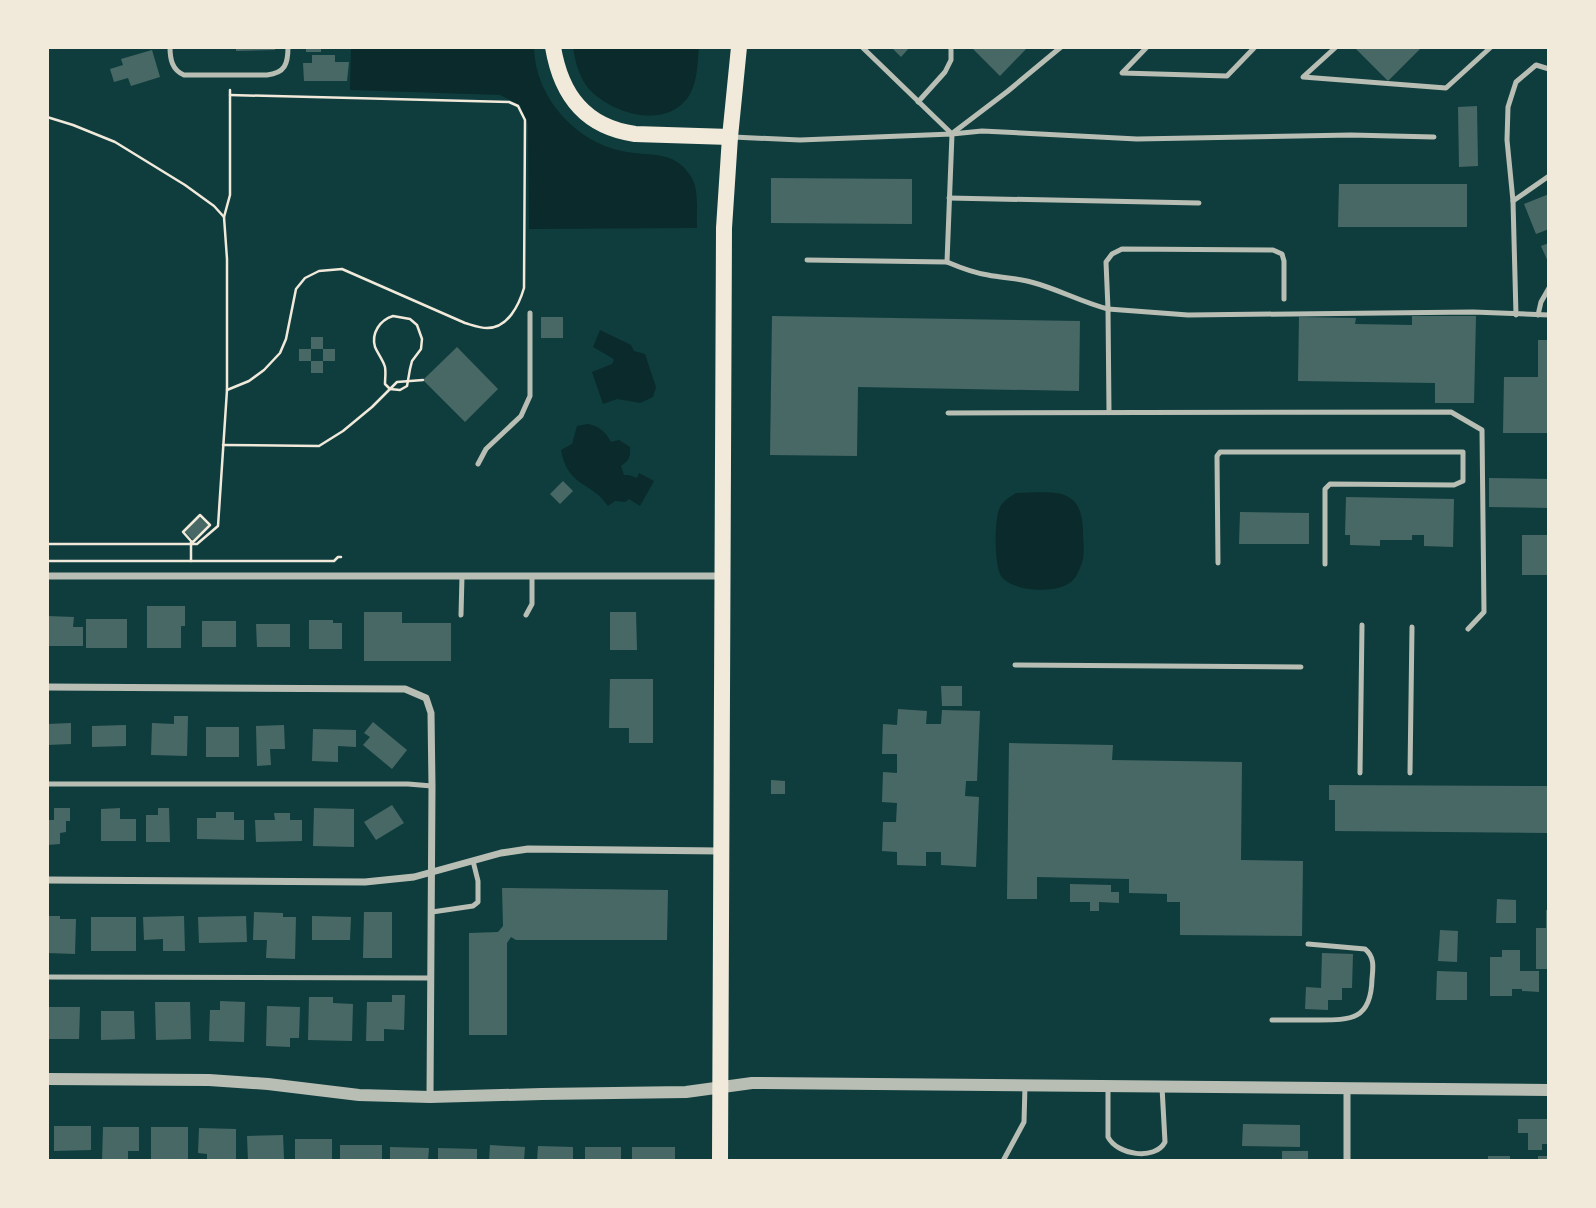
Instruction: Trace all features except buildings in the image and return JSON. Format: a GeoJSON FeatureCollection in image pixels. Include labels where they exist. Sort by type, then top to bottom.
{"type":"FeatureCollection","features":[{"type":"Feature","properties":{"kind":"main road"},"geometry":{"type":"LineString","coordinates":[[553,47],[561,78],[571,98],[586,114],[601,123],[635,134],[730,137]]}},
{"type":"Feature","properties":{"kind":"main road"},"geometry":{"type":"LineString","coordinates":[[720,1161],[724,229],[739,47]]}},
{"type":"Feature","properties":{"kind":"street"},"geometry":{"type":"LineString","coordinates":[[47,576],[722,576]]}},
{"type":"Feature","properties":{"kind":"street"},"geometry":{"type":"LineString","coordinates":[[47,687],[405,689],[426,698],[431,713],[432,786],[430,1097]]}},
{"type":"Feature","properties":{"kind":"street"},"geometry":{"type":"LineString","coordinates":[[47,880],[365,881],[414,877],[501,853],[528,849],[721,850]]}},
{"type":"Feature","properties":{"kind":"street"},"geometry":{"type":"LineString","coordinates":[[47,1079],[209,1080],[359,1095],[430,1097],[686,1092],[752,1083],[1549,1090]]}},
{"type":"Feature","properties":{"kind":"street"},"geometry":{"type":"LineString","coordinates":[[1347,1089],[1347,1161]]}},
{"type":"Feature","properties":{"kind":"lane"},"geometry":{"type":"LineString","coordinates":[[170,47],[170,59],[178,72],[184,75],[277,74],[284,68],[288,47]]}},
{"type":"Feature","properties":{"kind":"lane"},"geometry":{"type":"LineString","coordinates":[[862,47],[952,134],[947,262]]}},
{"type":"Feature","properties":{"kind":"lane"},"geometry":{"type":"LineString","coordinates":[[918,102],[945,72],[951,60],[951,47]]}},
{"type":"Feature","properties":{"kind":"lane"},"geometry":{"type":"LineString","coordinates":[[952,134],[1008,92],[1061,47]]}},
{"type":"Feature","properties":{"kind":"lane"},"geometry":{"type":"LineString","coordinates":[[1147,47],[1122,72],[1227,76],[1255,47]]}},
{"type":"Feature","properties":{"kind":"lane"},"geometry":{"type":"LineString","coordinates":[[1336,47],[1303,77],[1446,88],[1491,47]]}},
{"type":"Feature","properties":{"kind":"lane"},"geometry":{"type":"LineString","coordinates":[[1516,315],[1507,107],[1516,82],[1536,65],[1549,69]]}},
{"type":"Feature","properties":{"kind":"lane"},"geometry":{"type":"LineString","coordinates":[[730,137],[800,140],[982,131],[1137,139],[1351,135],[1434,138]]}},
{"type":"Feature","properties":{"kind":"lane"},"geometry":{"type":"LineString","coordinates":[[1513,201],[1549,176]]}},
{"type":"Feature","properties":{"kind":"lane"},"geometry":{"type":"LineString","coordinates":[[949,198],[1199,203]]}},
{"type":"Feature","properties":{"kind":"lane"},"geometry":{"type":"LineString","coordinates":[[1109,412],[1106,262],[1112,254],[1122,249],[1273,250],[1282,254],[1284,261],[1284,299]]}},
{"type":"Feature","properties":{"kind":"lane"},"geometry":{"type":"LineString","coordinates":[[807,260],[947,262],[986,275],[1028,281],[1108,309],[1188,315],[1473,312],[1549,315]]}},
{"type":"Feature","properties":{"kind":"lane"},"geometry":{"type":"LineString","coordinates":[[1538,315],[1541,302],[1549,288]]}},
{"type":"Feature","properties":{"kind":"lane"},"geometry":{"type":"LineString","coordinates":[[478,464],[486,449],[521,416],[530,396],[530,313]]}},
{"type":"Feature","properties":{"kind":"lane"},"geometry":{"type":"LineString","coordinates":[[948,413],[1451,412],[1482,430],[1484,612],[1468,629]]}},
{"type":"Feature","properties":{"kind":"lane"},"geometry":{"type":"LineString","coordinates":[[1218,563],[1217,456],[1220,452],[1462,452],[1462,481],[1454,485],[1330,484],[1325,489],[1325,564]]}},
{"type":"Feature","properties":{"kind":"lane"},"geometry":{"type":"LineString","coordinates":[[461,615],[462,576]]}},
{"type":"Feature","properties":{"kind":"lane"},"geometry":{"type":"LineString","coordinates":[[526,615],[532,604],[532,576]]}},
{"type":"Feature","properties":{"kind":"lane"},"geometry":{"type":"LineString","coordinates":[[1360,773],[1362,625]]}},
{"type":"Feature","properties":{"kind":"lane"},"geometry":{"type":"LineString","coordinates":[[1410,773],[1412,627]]}},
{"type":"Feature","properties":{"kind":"lane"},"geometry":{"type":"LineString","coordinates":[[1015,665],[1301,667]]}},
{"type":"Feature","properties":{"kind":"lane"},"geometry":{"type":"LineString","coordinates":[[47,784],[432,786]]}},
{"type":"Feature","properties":{"kind":"lane"},"geometry":{"type":"LineString","coordinates":[[432,912],[473,906],[478,902],[478,881],[473,861]]}},
{"type":"Feature","properties":{"kind":"lane"},"geometry":{"type":"LineString","coordinates":[[1272,1020],[1345,1020],[1365,1008],[1372,992],[1373,962],[1370,953],[1365,949],[1308,944]]}},
{"type":"Feature","properties":{"kind":"lane"},"geometry":{"type":"LineString","coordinates":[[47,977],[430,978]]}},
{"type":"Feature","properties":{"kind":"lane"},"geometry":{"type":"LineString","coordinates":[[1003,1161],[1024,1122],[1025,1086]]}},
{"type":"Feature","properties":{"kind":"lane"},"geometry":{"type":"LineString","coordinates":[[1108,1086],[1108,1137],[1111,1143],[1130,1153],[1157,1150],[1165,1142],[1162,1087]]}},
{"type":"Feature","properties":{"kind":"path"},"geometry":{"type":"LineString","coordinates":[[47,544],[193,542],[210,525],[200,515],[183,532],[190,540],[197,544],[218,526],[227,390],[227,260],[224,217],[230,195],[230,90]]}},
{"type":"Feature","properties":{"kind":"path"},"geometry":{"type":"LineString","coordinates":[[227,390],[250,381],[279,353],[286,339],[296,289],[305,278],[319,271],[342,269],[465,323],[491,328],[511,315],[524,288],[525,120],[518,106],[509,102],[230,95]]}},
{"type":"Feature","properties":{"kind":"path"},"geometry":{"type":"LineString","coordinates":[[47,117],[116,142],[214,206],[224,217]]}},
{"type":"Feature","properties":{"kind":"path"},"geometry":{"type":"LineString","coordinates":[[393,316],[410,319],[422,339],[421,349],[412,361],[408,383],[400,390],[390,389],[385,384],[385,368],[374,344],[379,326],[384,319],[393,316]]}},
{"type":"Feature","properties":{"kind":"path"},"geometry":{"type":"LineString","coordinates":[[223,445],[318,446],[343,431],[397,382],[423,380]]}},
{"type":"Feature","properties":{"kind":"path"},"geometry":{"type":"LineString","coordinates":[[190,540],[191,561]]}},
{"type":"Feature","properties":{"kind":"path"},"geometry":{"type":"LineString","coordinates":[[47,561],[334,561],[341,557]]}},
{"type":"Feature","properties":{"kind":"water"},"geometry":{"type":"Polygon","coordinates":[[[351,47],[534,47],[541,83],[560,114],[573,127],[604,146],[659,155],[676,161],[683,167],[695,187],[697,228],[529,229],[528,125],[520,105],[500,95],[350,90],[351,47]]]}},
{"type":"Feature","properties":{"kind":"water"},"geometry":{"type":"Polygon","coordinates":[[[573,47],[699,47],[695,81],[686,100],[676,109],[650,116],[636,114],[609,104],[588,88],[578,69],[573,47]]]}},
{"type":"Feature","properties":{"kind":"water"},"geometry":{"type":"Polygon","coordinates":[[[600,330],[631,345],[634,351],[645,354],[656,387],[653,397],[640,403],[617,399],[603,404],[592,372],[612,364],[614,360],[593,347],[600,330]]]}},
{"type":"Feature","properties":{"kind":"water"},"geometry":{"type":"Polygon","coordinates":[[[588,424],[602,430],[611,442],[619,440],[630,447],[629,458],[621,466],[624,475],[637,478],[639,473],[654,481],[640,506],[629,499],[625,502],[615,501],[608,506],[569,471],[561,450],[572,444],[577,426],[588,424]]]}},
{"type":"Feature","properties":{"kind":"water"},"geometry":{"type":"Polygon","coordinates":[[[1016,493],[1062,494],[1077,505],[1083,531],[1083,559],[1075,578],[1064,586],[1035,590],[1015,585],[1001,576],[996,552],[998,513],[1003,502],[1016,493]]]}}]}
